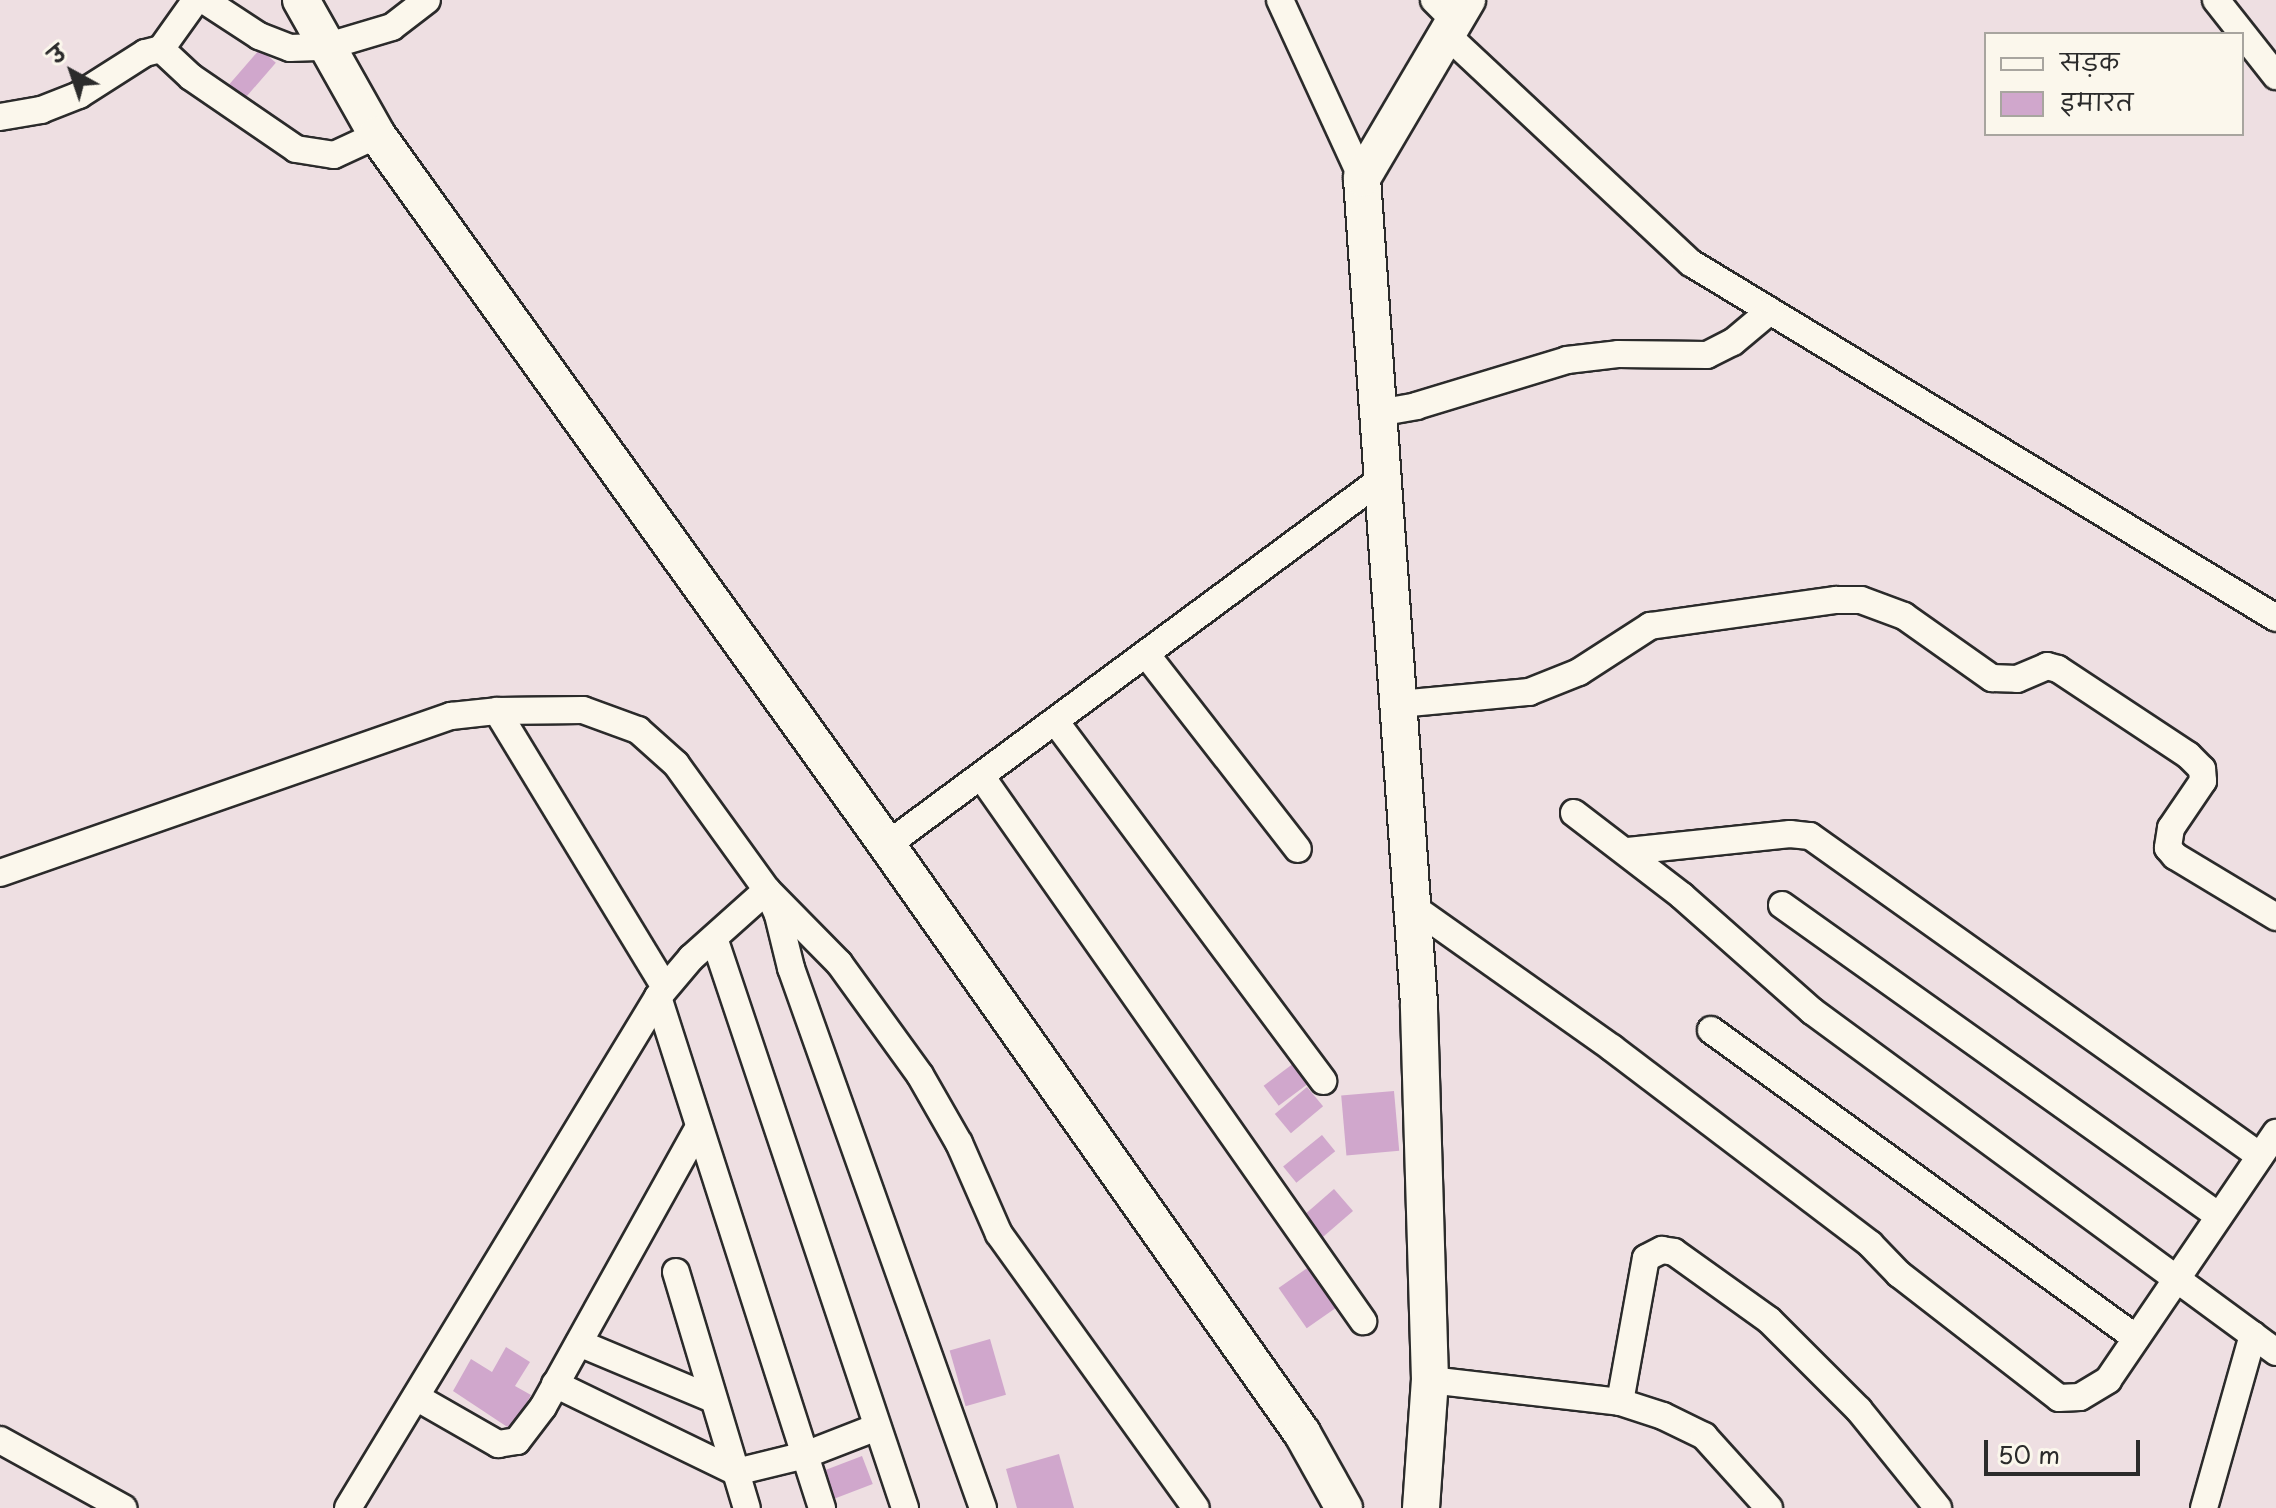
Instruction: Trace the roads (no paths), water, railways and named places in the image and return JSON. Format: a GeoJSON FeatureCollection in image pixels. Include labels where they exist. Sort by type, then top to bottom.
{"type":"FeatureCollection","features":[{"type":"Feature","properties":{"kind":"street"},"geometry":{"type":"LineString","coordinates":[[1,123],[79,95],[145,53],[161,49],[196,0]]}},
{"type":"Feature","properties":{"kind":"street"},"geometry":{"type":"LineString","coordinates":[[204,0],[259,36],[290,48],[325,47],[392,27],[427,0]]}},
{"type":"Feature","properties":{"kind":"street"},"geometry":{"type":"LineString","coordinates":[[301,0],[377,135],[887,845],[1302,1433],[1344,1508]]}},
{"type":"Feature","properties":{"kind":"street"},"geometry":{"type":"LineString","coordinates":[[1280,0],[1362,178],[1420,1019],[1430,1380],[1421,1508]]}},
{"type":"Feature","properties":{"kind":"street"},"geometry":{"type":"LineString","coordinates":[[2216,0],[2241,32]]}},
{"type":"Feature","properties":{"kind":"street"},"geometry":{"type":"LineString","coordinates":[[1362,178],[1451,14],[1691,263],[2276,618]]}},
{"type":"Feature","properties":{"kind":"street"},"geometry":{"type":"LineString","coordinates":[[2244,35],[2276,76]]}},
{"type":"Feature","properties":{"kind":"street"},"geometry":{"type":"LineString","coordinates":[[161,49],[191,77],[296,149],[334,155],[377,135]]}},
{"type":"Feature","properties":{"kind":"street"},"geometry":{"type":"LineString","coordinates":[[1378,413],[1416,406],[1567,360],[1618,354],[1707,355],[1733,342],[1770,311]]}},
{"type":"Feature","properties":{"kind":"street"},"geometry":{"type":"LineString","coordinates":[[887,845],[1383,478]]}},
{"type":"Feature","properties":{"kind":"street"},"geometry":{"type":"LineString","coordinates":[[1399,704],[1529,692],[1579,672],[1650,626],[1836,600],[1861,600],[1904,616],[1992,678],[2017,679],[2047,666],[2058,669],[2188,755],[2202,769],[2203,781],[2171,828],[2168,848],[2175,856],[2276,917]]}},
{"type":"Feature","properties":{"kind":"street"},"geometry":{"type":"LineString","coordinates":[[1146,654],[1298,849]]}},
{"type":"Feature","properties":{"kind":"street"},"geometry":{"type":"LineString","coordinates":[[0,873],[451,716],[497,711],[583,710],[638,730],[676,764],[767,890],[839,963],[920,1075],[959,1143],[999,1234],[1196,1508]]}},
{"type":"Feature","properties":{"kind":"street"},"geometry":{"type":"LineString","coordinates":[[497,711],[662,992],[699,1127],[822,1508]]}},
{"type":"Feature","properties":{"kind":"street"},"geometry":{"type":"LineString","coordinates":[[1055,721],[1323,1081]]}},
{"type":"Feature","properties":{"kind":"street"},"geometry":{"type":"LineString","coordinates":[[981,776],[1363,1321]]}},
{"type":"Feature","properties":{"kind":"street"},"geometry":{"type":"LineString","coordinates":[[1574,813],[1628,851],[1812,1011],[2005,1156],[2276,1352]]}},
{"type":"Feature","properties":{"kind":"street"},"geometry":{"type":"LineString","coordinates":[[1628,851],[1790,834],[1810,836],[2260,1156]]}},
{"type":"Feature","properties":{"kind":"street"},"geometry":{"type":"LineString","coordinates":[[348,1508],[662,992],[714,938],[767,890]]}},
{"type":"Feature","properties":{"kind":"street"},"geometry":{"type":"LineString","coordinates":[[767,890],[787,941],[791,968],[983,1508]]}},
{"type":"Feature","properties":{"kind":"street"},"geometry":{"type":"LineString","coordinates":[[1782,905],[2219,1216]]}},
{"type":"Feature","properties":{"kind":"street"},"geometry":{"type":"LineString","coordinates":[[1413,907],[1612,1048],[1870,1244],[1899,1274],[2049,1393],[2068,1399],[2093,1391],[2108,1380],[2276,1133]]}},
{"type":"Feature","properties":{"kind":"street"},"geometry":{"type":"LineString","coordinates":[[714,938],[905,1508]]}},
{"type":"Feature","properties":{"kind":"street"},"geometry":{"type":"LineString","coordinates":[[1711,1030],[2136,1338]]}},
{"type":"Feature","properties":{"kind":"street"},"geometry":{"type":"LineString","coordinates":[[416,1397],[498,1444],[510,1445],[531,1426],[699,1127]]}},
{"type":"Feature","properties":{"kind":"street"},"geometry":{"type":"LineString","coordinates":[[1620,1402],[1646,1258],[1662,1250],[1674,1252],[1769,1320],[1859,1410],[1938,1508]]}},
{"type":"Feature","properties":{"kind":"street"},"geometry":{"type":"LineString","coordinates":[[676,1272],[747,1508]]}},
{"type":"Feature","properties":{"kind":"street"},"geometry":{"type":"LineString","coordinates":[[2204,1508],[2253,1335]]}},
{"type":"Feature","properties":{"kind":"street"},"geometry":{"type":"LineString","coordinates":[[579,1343],[713,1399]]}},
{"type":"Feature","properties":{"kind":"street"},"geometry":{"type":"LineString","coordinates":[[1430,1380],[1620,1402],[1663,1416],[1704,1436],[1769,1508]]}},
{"type":"Feature","properties":{"kind":"street"},"geometry":{"type":"LineString","coordinates":[[555,1384],[736,1472],[805,1455],[877,1427]]}},
{"type":"Feature","properties":{"kind":"street"},"geometry":{"type":"LineString","coordinates":[[0,1440],[123,1508]]}}]}
